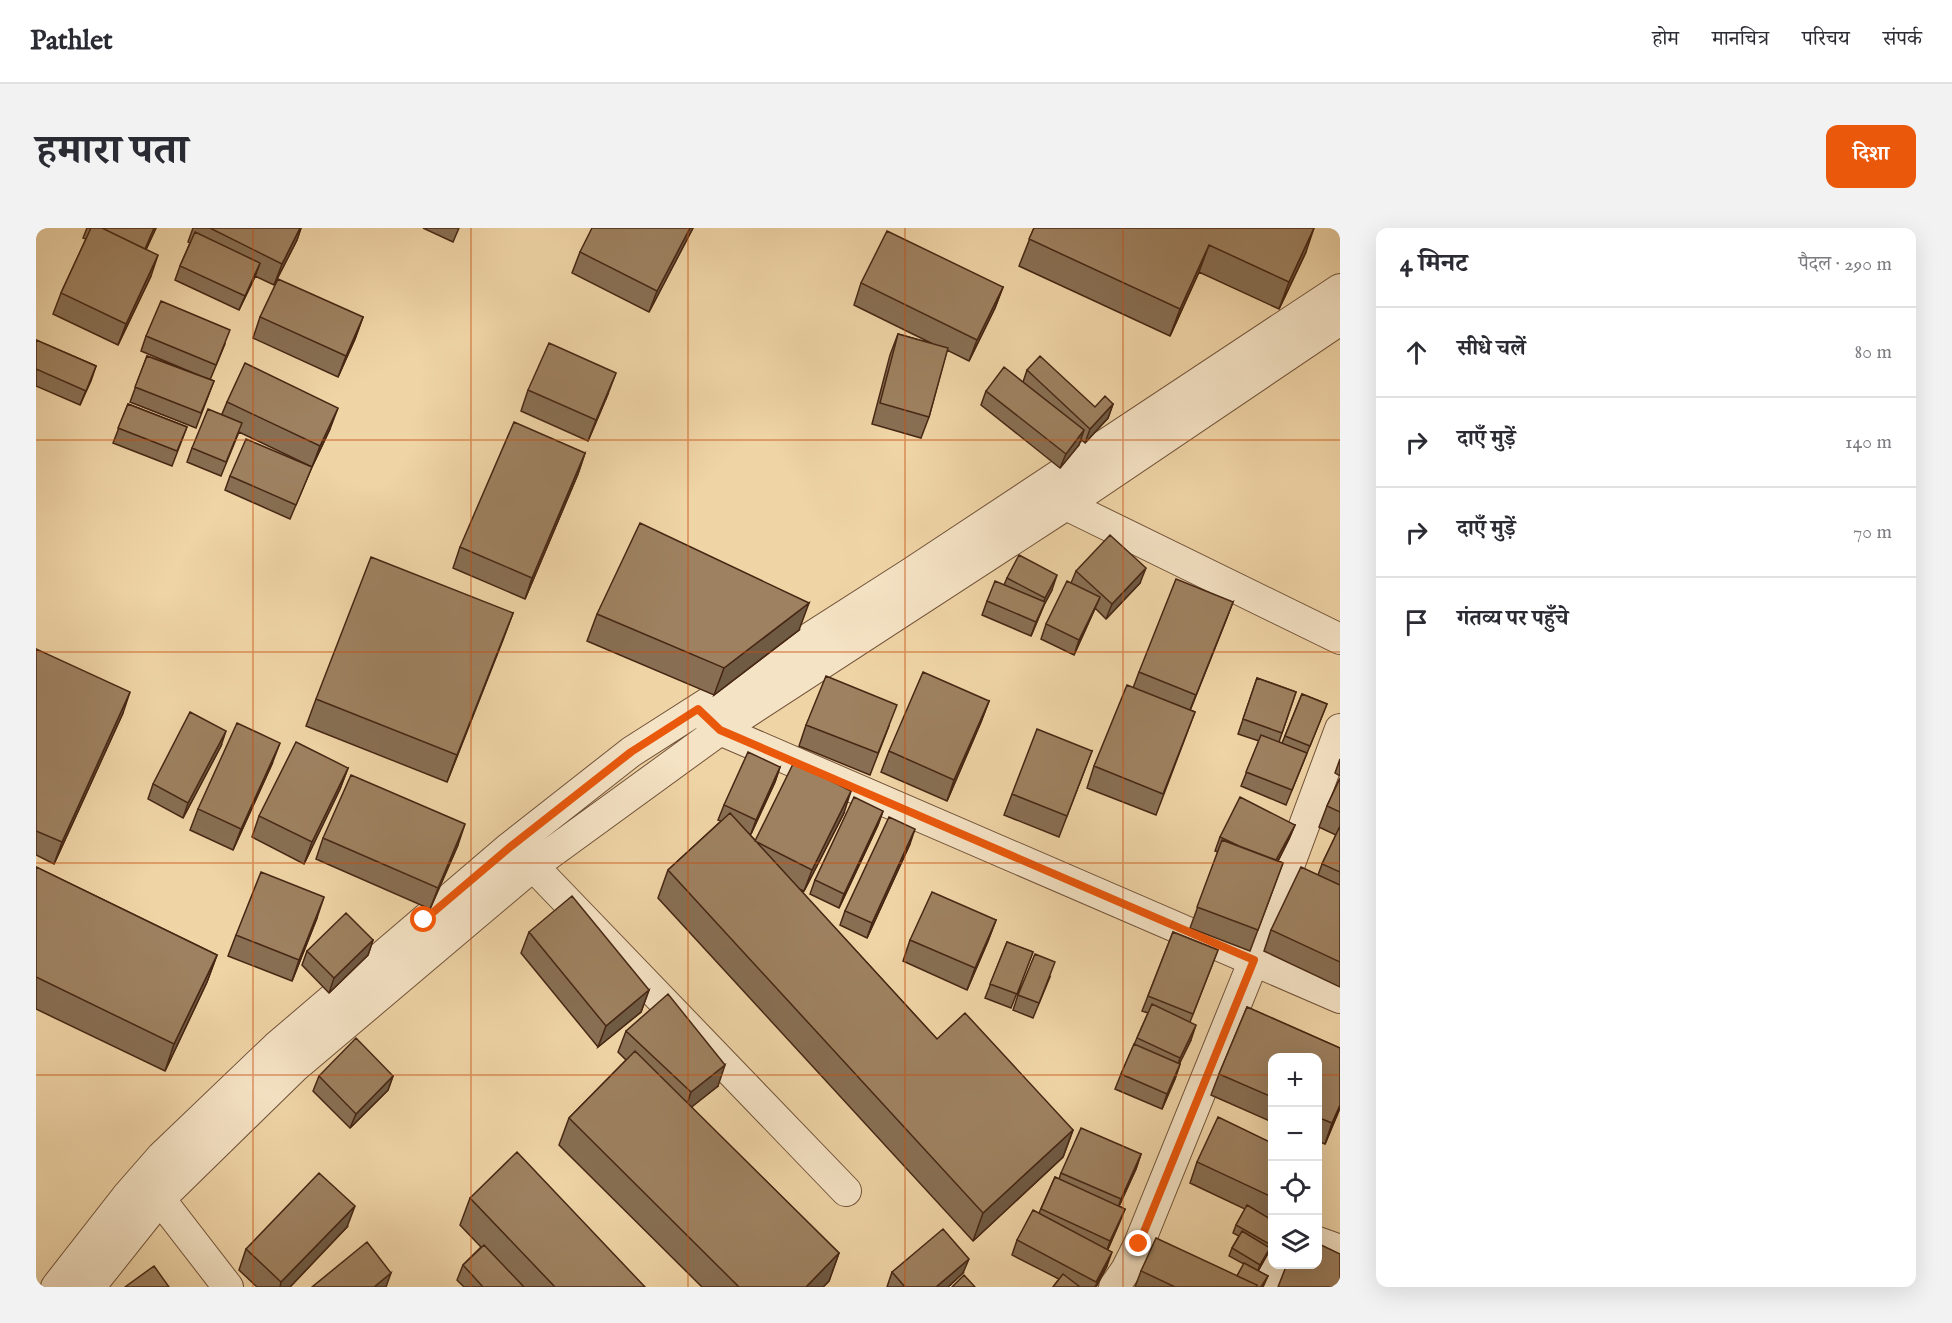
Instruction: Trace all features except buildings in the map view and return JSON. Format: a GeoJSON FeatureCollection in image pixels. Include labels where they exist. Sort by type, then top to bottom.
{"type":"FeatureCollection","features":[{"type":"Feature","properties":{"kind":"street"},"geometry":{"type":"LineString","coordinates":[[56,1287],[127,1196],[162,1156],[286,1057],[533,866],[720,730],[1066,505],[1340,290]]}},
{"type":"Feature","properties":{"kind":"street"},"geometry":{"type":"LineString","coordinates":[[90,1287],[160,1199],[286,1057],[510,847],[631,752],[1047,483],[1340,320]]}},
{"type":"Feature","properties":{"kind":"street"},"geometry":{"type":"LineString","coordinates":[[1047,483],[1066,505],[1340,639]]}},
{"type":"Feature","properties":{"kind":"street"},"geometry":{"type":"LineString","coordinates":[[698,709],[720,730],[1340,998]]}},
{"type":"Feature","properties":{"kind":"street"},"geometry":{"type":"LineString","coordinates":[[1114,1287],[1126,1270],[1139,1244],[1254,960],[1340,729]]}},
{"type":"Feature","properties":{"kind":"street"},"geometry":{"type":"LineString","coordinates":[[533,866],[846,1191]]}},
{"type":"Feature","properties":{"kind":"street"},"geometry":{"type":"LineString","coordinates":[[160,1199],[228,1287]]}},
{"type":"Feature","properties":{"kind":"street"},"geometry":{"type":"LineString","coordinates":[[1322,1244],[1340,1250]]}},
{"type":"Feature","properties":{"kind":"street"},"geometry":{"type":"LineString","coordinates":[[1269,1287],[1275,1269]]}},
{"type":"Feature","properties":{"kind":"route"},"geometry":{"type":"LineString","coordinates":[[424,920],[510,847],[631,752],[698,709],[720,730],[1254,960],[1139,1244]]}}]}
